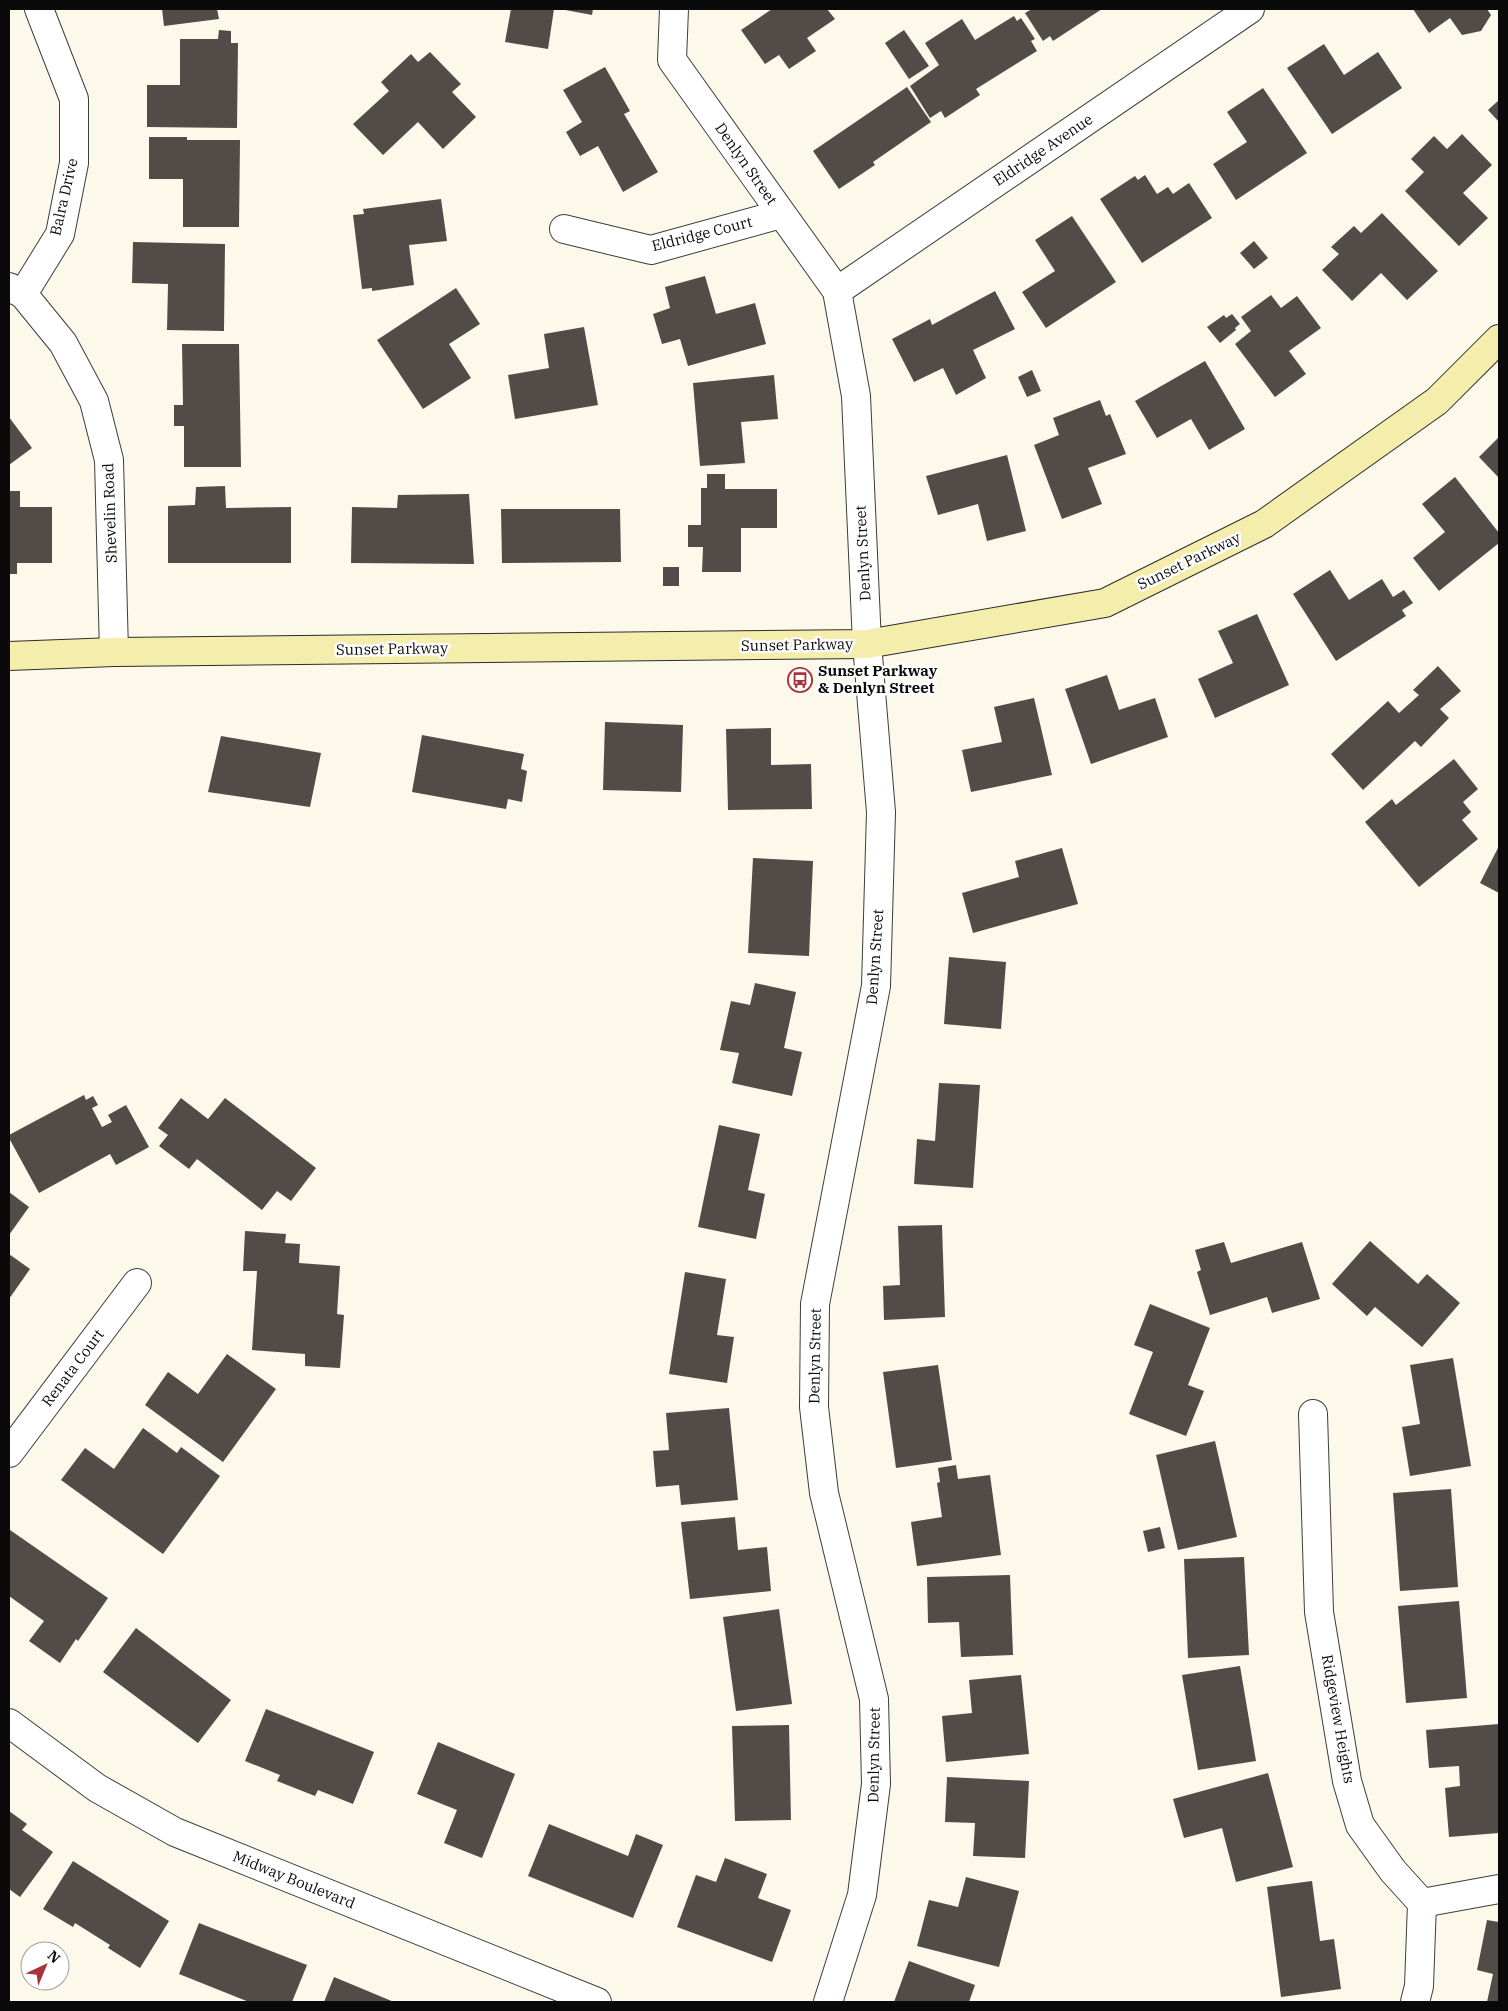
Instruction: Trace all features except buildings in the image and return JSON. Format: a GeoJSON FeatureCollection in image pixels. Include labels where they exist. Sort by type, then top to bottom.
{"type":"FeatureCollection","features":[{"type":"Feature","properties":{"kind":"main road","name":"Sunset Parkway"},"geometry":{"type":"LineString","coordinates":[[9,656],[114,652],[867,644],[1105,602],[1264,524],[1438,401],[1499,339]]}},
{"type":"Feature","properties":{"kind":"street","name":"Balra Drive"},"geometry":{"type":"LineString","coordinates":[[16,291],[60,234],[74,163],[74,100],[39,9]]}},
{"type":"Feature","properties":{"kind":"street","name":"Denlyn Street"},"geometry":{"type":"LineString","coordinates":[[674,9],[672,60],[837,291],[856,396],[867,644],[881,812],[876,986],[816,1304],[814,1407],[824,1493],[874,1699],[876,1784],[862,1895],[828,2002]]}},
{"type":"Feature","properties":{"kind":"street","name":"Eldridge Avenue"},"geometry":{"type":"LineString","coordinates":[[837,291],[1250,9]]}},
{"type":"Feature","properties":{"kind":"street","name":"Eldridge Court"},"geometry":{"type":"LineString","coordinates":[[564,229],[651,250],[781,214]]}},
{"type":"Feature","properties":{"kind":"street","name":"Shevelin Road"},"geometry":{"type":"LineString","coordinates":[[16,291],[63,342],[94,402],[109,460],[114,652]]}},
{"type":"Feature","properties":{"kind":"street","name":"Renata Court"},"geometry":{"type":"LineString","coordinates":[[9,1453],[137,1283]]}},
{"type":"Feature","properties":{"kind":"street","name":"Ridgeview Heights"},"geometry":{"type":"LineString","coordinates":[[1313,1414],[1319,1612],[1347,1780],[1360,1825],[1393,1871],[1422,1903]]}},
{"type":"Feature","properties":{"kind":"street","name":"Midway Boulevard"},"geometry":{"type":"LineString","coordinates":[[9,1723],[98,1788],[175,1832],[597,2002]]}},
{"type":"Feature","properties":{"kind":"street"},"geometry":{"type":"LineString","coordinates":[[1415,2002],[1419,1986],[1422,1903],[1499,1889]]}},
{"type":"Feature","properties":{"kind":"place","name":"Sunset Parkway & Denlyn Street"},"geometry":{"type":"Point","coordinates":[800,680]}}]}
